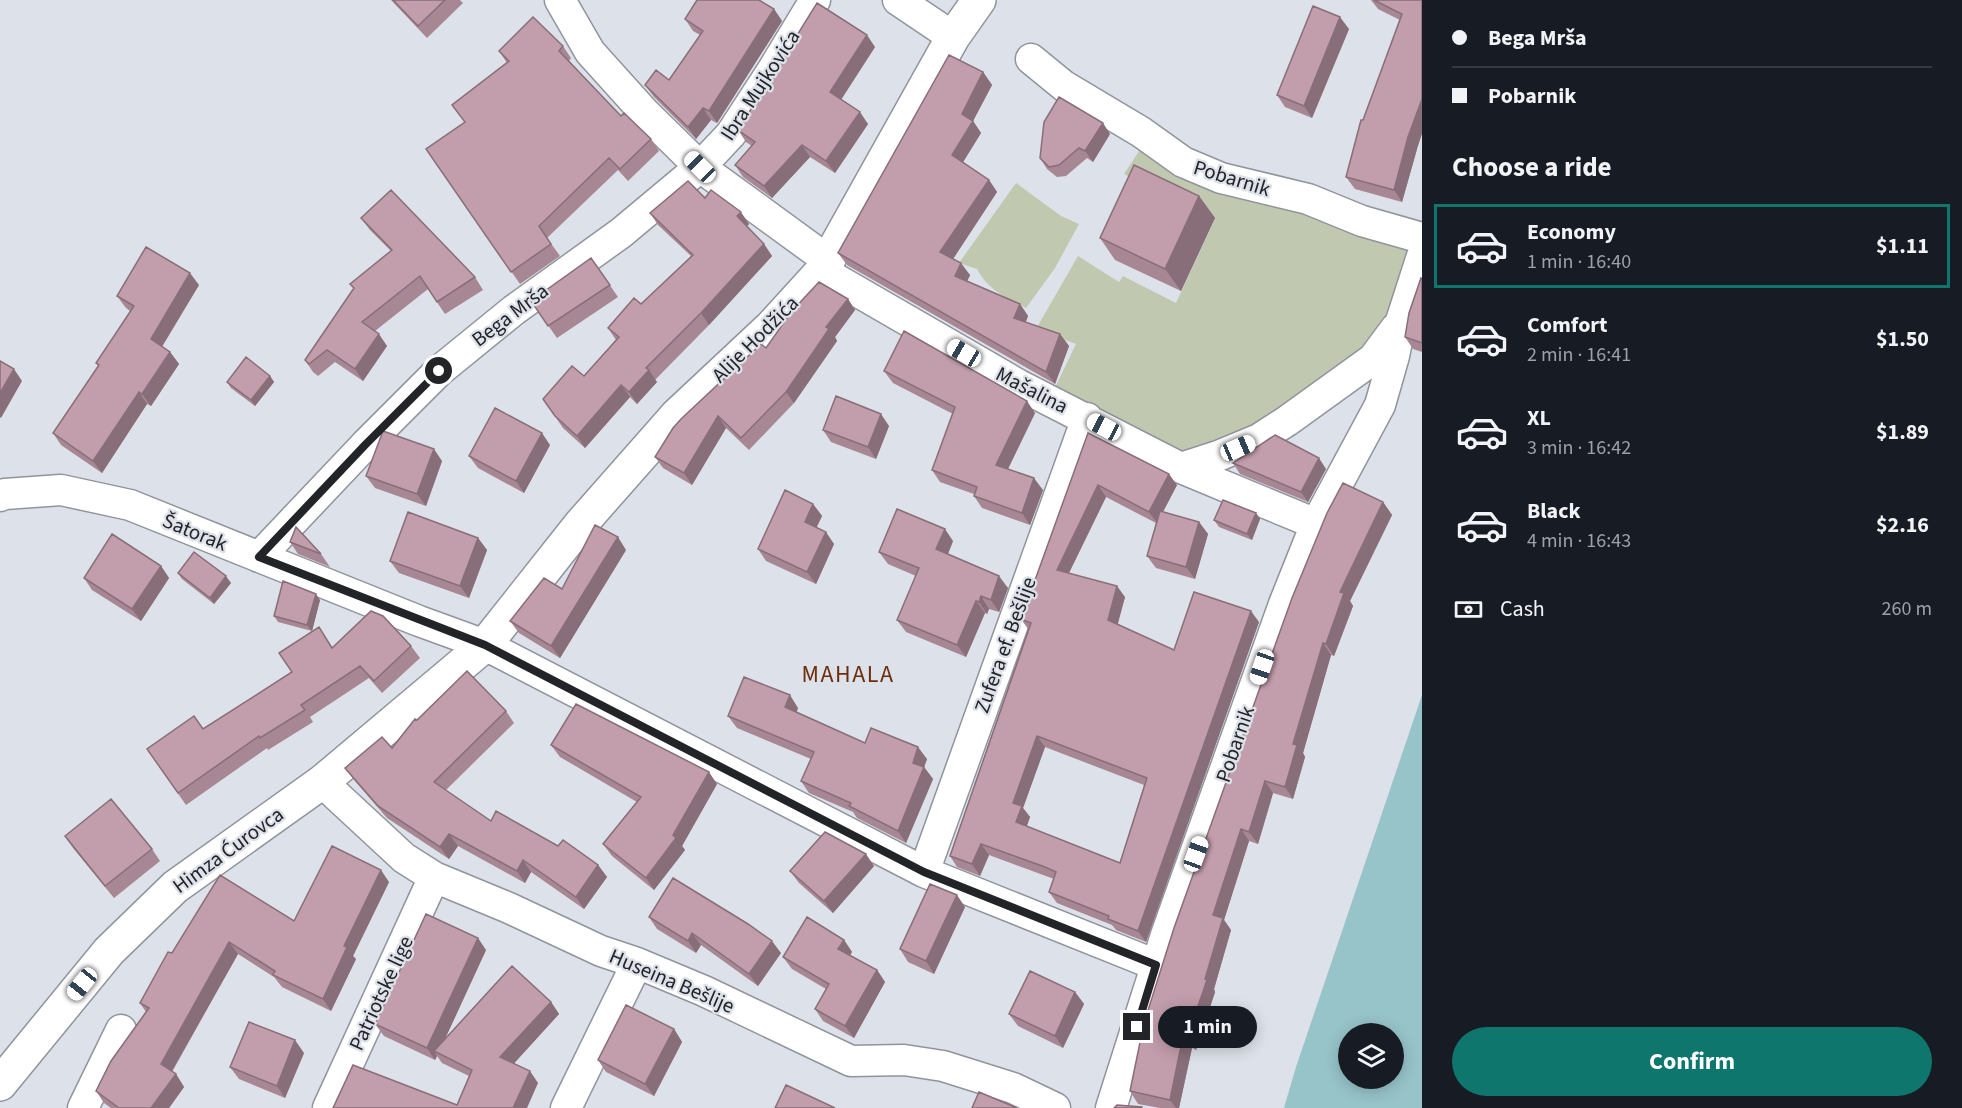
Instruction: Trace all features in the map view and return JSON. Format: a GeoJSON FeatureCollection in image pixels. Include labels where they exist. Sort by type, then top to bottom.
{"type":"FeatureCollection","features":[{"type":"Feature","properties":{"kind":"main road","name":"Alije Hodžića"},"geometry":{"type":"LineString","coordinates":[[485,645],[580,525],[677,415],[771,327],[825,266],[953,37],[979,0]]}},
{"type":"Feature","properties":{"kind":"main road","name":"Himza Ćurovca"},"geometry":{"type":"LineString","coordinates":[[0,1084],[109,951],[175,887],[322,782],[485,645]]}},
{"type":"Feature","properties":{"kind":"street","name":"Mašalina"},"geometry":{"type":"LineString","coordinates":[[560,0],[590,52],[645,113],[700,167],[825,266],[1019,385],[1181,468],[1316,524]]}},
{"type":"Feature","properties":{"kind":"street","name":"Ibra Mujkovića"},"geometry":{"type":"LineString","coordinates":[[700,167],[731,134],[814,0]]}},
{"type":"Feature","properties":{"kind":"street"},"geometry":{"type":"LineString","coordinates":[[898,0],[953,37]]}},
{"type":"Feature","properties":{"kind":"street","name":"Pobarnik"},"geometry":{"type":"LineString","coordinates":[[1031,59],[1064,86],[1141,132],[1183,162],[1221,178],[1308,199],[1362,220],[1422,238]]}},
{"type":"Feature","properties":{"kind":"street","name":"Bega Mrša"},"geometry":{"type":"LineString","coordinates":[[259,557],[439,371],[514,310],[621,233],[700,167]]}},
{"type":"Feature","properties":{"kind":"street","name":"Pobarnik"},"geometry":{"type":"LineString","coordinates":[[1111,1108],[1156,965],[1284,604],[1316,524],[1380,405],[1401,321],[1422,256]]}},
{"type":"Feature","properties":{"kind":"street","name":"Pobarnik"},"geometry":{"type":"LineString","coordinates":[[1181,468],[1259,439],[1287,421],[1373,359],[1401,321]]}},
{"type":"Feature","properties":{"kind":"street","name":"Zufera ef. Bešlije"},"geometry":{"type":"LineString","coordinates":[[924,872],[1087,418]]}},
{"type":"Feature","properties":{"kind":"street","name":"Šatorak"},"geometry":{"type":"LineString","coordinates":[[0,496],[61,490],[130,505],[485,645],[924,872],[1156,965]]}},
{"type":"Feature","properties":{"kind":"street","name":"Huseina Bešlije"},"geometry":{"type":"LineString","coordinates":[[322,782],[404,858],[434,877],[509,908],[601,951],[638,963],[704,991],[851,1061],[904,1060],[943,1066],[1013,1088],[1055,1108]]}},
{"type":"Feature","properties":{"kind":"street","name":"Patriotske lige"},"geometry":{"type":"LineString","coordinates":[[328,1108],[434,877]]}},
{"type":"Feature","properties":{"kind":"street"},"geometry":{"type":"LineString","coordinates":[[566,1108],[638,963]]}},
{"type":"Feature","properties":{"kind":"street"},"geometry":{"type":"LineString","coordinates":[[83,1108],[121,1030]]}},
{"type":"Feature","properties":{"kind":"green space"},"geometry":{"type":"Polygon","coordinates":[[[1145,142],[1422,244],[1373,359],[1181,468],[1049,400],[1076,344],[1036,329],[1078,256],[1119,282],[1123,276],[1176,303],[1215,219],[1124,174],[1145,142]]]}},
{"type":"Feature","properties":{"kind":"green space"},"geometry":{"type":"Polygon","coordinates":[[[1016,183],[1061,216],[1079,224],[1055,268],[1026,308],[992,288],[977,269],[959,263],[1016,183]]]}},
{"type":"Feature","properties":{"kind":"water"},"geometry":{"type":"Polygon","coordinates":[[[1422,695],[1422,1108],[1284,1108],[1296,1067],[1422,695]]]}},
{"type":"Feature","properties":{"kind":"building"},"geometry":{"type":"Polygon","coordinates":[[[393,0],[445,0],[418,26],[393,0]]]}},
{"type":"Feature","properties":{"kind":"building"},"geometry":{"type":"Polygon","coordinates":[[[697,0],[759,0],[774,9],[709,111],[703,108],[688,127],[645,85],[656,70],[669,80],[703,31],[685,19],[697,0]]]}},
{"type":"Feature","properties":{"kind":"building"},"geometry":{"type":"Polygon","coordinates":[[[1374,0],[1422,0],[1422,99],[1408,137],[1394,190],[1346,177],[1361,120],[1363,120],[1402,14],[1374,0]]]}},
{"type":"Feature","properties":{"kind":"building"},"geometry":{"type":"Polygon","coordinates":[[[817,3],[867,35],[830,92],[860,112],[826,161],[802,145],[764,186],[735,165],[755,142],[738,130],[817,3]]]}},
{"type":"Feature","properties":{"kind":"building"},"geometry":{"type":"Polygon","coordinates":[[[1313,6],[1340,17],[1304,106],[1277,95],[1313,6]]]}},
{"type":"Feature","properties":{"kind":"building"},"geometry":{"type":"Polygon","coordinates":[[[533,17],[563,46],[559,51],[621,116],[624,113],[651,139],[620,169],[609,158],[539,226],[551,244],[511,272],[426,149],[465,122],[452,105],[509,61],[499,51],[533,17]]]}},
{"type":"Feature","properties":{"kind":"building"},"geometry":{"type":"Polygon","coordinates":[[[949,55],[983,72],[962,114],[973,121],[952,155],[989,180],[940,252],[961,263],[955,276],[1020,304],[1014,318],[1060,334],[1046,372],[838,253],[949,55]]]}},
{"type":"Feature","properties":{"kind":"building"},"geometry":{"type":"Polygon","coordinates":[[[1059,97],[1103,123],[1085,151],[1079,148],[1059,165],[1049,167],[1040,158],[1044,122],[1059,97]]]}},
{"type":"Feature","properties":{"kind":"building"},"geometry":{"type":"Polygon","coordinates":[[[1134,165],[1199,196],[1165,269],[1100,238],[1134,165]]]}},
{"type":"Feature","properties":{"kind":"building"},"geometry":{"type":"Polygon","coordinates":[[[688,181],[705,198],[711,190],[741,212],[737,216],[764,244],[701,313],[646,368],[649,370],[629,392],[621,385],[577,436],[555,416],[543,399],[572,366],[584,376],[619,337],[608,328],[634,298],[641,304],[693,255],[650,213],[688,181]]]}},
{"type":"Feature","properties":{"kind":"building"},"geometry":{"type":"Polygon","coordinates":[[[391,190],[475,277],[437,302],[420,276],[362,322],[379,334],[355,369],[327,350],[309,364],[305,360],[354,288],[350,284],[392,250],[361,218],[391,190]]]}},
{"type":"Feature","properties":{"kind":"building"},"geometry":{"type":"Polygon","coordinates":[[[146,247],[190,273],[151,339],[170,352],[142,394],[139,392],[93,461],[53,433],[99,365],[96,363],[134,306],[117,296],[146,247]]]}},
{"type":"Feature","properties":{"kind":"building"},"geometry":{"type":"Polygon","coordinates":[[[591,258],[610,285],[548,326],[531,301],[591,258]]]}},
{"type":"Feature","properties":{"kind":"building"},"geometry":{"type":"Polygon","coordinates":[[[1421,278],[1422,343],[1405,337],[1409,313],[1421,278]]]}},
{"type":"Feature","properties":{"kind":"building"},"geometry":{"type":"Polygon","coordinates":[[[819,282],[848,299],[826,327],[829,329],[786,392],[741,438],[718,416],[684,473],[655,457],[681,419],[761,344],[766,348],[792,311],[819,282]]]}},
{"type":"Feature","properties":{"kind":"building"},"geometry":{"type":"Polygon","coordinates":[[[904,331],[1027,401],[996,465],[1034,478],[1022,513],[974,496],[977,487],[932,470],[955,407],[884,371],[904,331]]]}},
{"type":"Feature","properties":{"kind":"building"},"geometry":{"type":"Polygon","coordinates":[[[246,357],[270,376],[251,400],[227,382],[246,357]]]}},
{"type":"Feature","properties":{"kind":"building"},"geometry":{"type":"Polygon","coordinates":[[[0,361],[14,369],[0,393],[0,361]]]}},
{"type":"Feature","properties":{"kind":"building"},"geometry":{"type":"Polygon","coordinates":[[[836,396],[881,414],[868,447],[823,430],[836,396]]]}},
{"type":"Feature","properties":{"kind":"building"},"geometry":{"type":"Polygon","coordinates":[[[495,408],[542,433],[516,481],[469,456],[495,408]]]}},
{"type":"Feature","properties":{"kind":"building"},"geometry":{"type":"Polygon","coordinates":[[[383,431],[434,449],[417,494],[366,476],[383,431]]]}},
{"type":"Feature","properties":{"kind":"building"},"geometry":{"type":"Polygon","coordinates":[[[1088,433],[1169,474],[1149,512],[1098,485],[1057,570],[1117,586],[1108,620],[1174,650],[1194,592],[1251,611],[1138,931],[1108,919],[1109,916],[1049,892],[1056,872],[1045,867],[981,844],[972,864],[950,856],[1031,623],[1021,619],[1088,433]],[[1037,736],[1013,803],[1022,806],[1016,822],[1120,863],[1147,778],[1037,736]]]}},
{"type":"Feature","properties":{"kind":"building"},"geometry":{"type":"Polygon","coordinates":[[[1275,435],[1319,458],[1301,492],[1233,463],[1275,435]]]}},
{"type":"Feature","properties":{"kind":"building"},"geometry":{"type":"Polygon","coordinates":[[[1343,483],[1383,502],[1340,592],[1344,593],[1326,644],[1323,643],[1293,744],[1297,745],[1285,787],[1265,781],[1249,832],[1241,829],[1213,915],[1223,918],[1205,979],[1207,980],[1187,1038],[1183,1036],[1170,1100],[1130,1091],[1144,1023],[1174,928],[1292,598],[1327,513],[1343,483]]]}},
{"type":"Feature","properties":{"kind":"building"},"geometry":{"type":"Polygon","coordinates":[[[785,490],[813,504],[805,522],[826,532],[807,572],[758,549],[785,490]]]}},
{"type":"Feature","properties":{"kind":"building"},"geometry":{"type":"Polygon","coordinates":[[[1223,500],[1256,513],[1247,534],[1214,520],[1223,500]]]}},
{"type":"Feature","properties":{"kind":"building"},"geometry":{"type":"Polygon","coordinates":[[[897,509],[945,529],[936,549],[999,576],[991,600],[981,596],[979,602],[976,601],[957,645],[897,620],[919,568],[879,552],[897,509]]]}},
{"type":"Feature","properties":{"kind":"building"},"geometry":{"type":"Polygon","coordinates":[[[1160,511],[1199,522],[1186,567],[1147,556],[1160,511]]]}},
{"type":"Feature","properties":{"kind":"building"},"geometry":{"type":"Polygon","coordinates":[[[408,512],[478,538],[460,586],[390,561],[408,512]]]}},
{"type":"Feature","properties":{"kind":"building"},"geometry":{"type":"Polygon","coordinates":[[[595,525],[618,537],[551,646],[510,621],[544,578],[562,589],[595,525]]]}},
{"type":"Feature","properties":{"kind":"building"},"geometry":{"type":"Polygon","coordinates":[[[296,527],[321,554],[290,542],[296,527]]]}},
{"type":"Feature","properties":{"kind":"building"},"geometry":{"type":"Polygon","coordinates":[[[112,534],[161,566],[132,609],[84,578],[112,534]]]}},
{"type":"Feature","properties":{"kind":"building"},"geometry":{"type":"Polygon","coordinates":[[[194,552],[226,576],[210,598],[178,573],[194,552]]]}},
{"type":"Feature","properties":{"kind":"building"},"geometry":{"type":"Polygon","coordinates":[[[283,581],[316,594],[307,625],[274,616],[283,581]]]}},
{"type":"Feature","properties":{"kind":"building"},"geometry":{"type":"Polygon","coordinates":[[[371,611],[383,616],[411,646],[374,681],[360,666],[301,705],[305,710],[260,738],[259,736],[178,793],[147,749],[194,716],[203,729],[292,672],[279,653],[319,627],[332,648],[371,611]]]}},
{"type":"Feature","properties":{"kind":"building"},"geometry":{"type":"Polygon","coordinates":[[[467,671],[506,711],[434,782],[491,821],[496,811],[558,846],[563,840],[598,865],[576,897],[523,860],[517,871],[449,834],[440,847],[378,806],[345,768],[382,737],[392,748],[415,719],[417,720],[467,671]]]}},
{"type":"Feature","properties":{"kind":"building"},"geometry":{"type":"Polygon","coordinates":[[[744,677],[790,695],[785,707],[865,743],[871,728],[918,747],[913,763],[924,767],[898,831],[849,806],[851,803],[801,781],[814,752],[728,716],[744,677]]]}},
{"type":"Feature","properties":{"kind":"building"},"geometry":{"type":"Polygon","coordinates":[[[576,704],[709,772],[673,835],[676,838],[646,878],[603,844],[641,797],[551,745],[576,704]]]}},
{"type":"Feature","properties":{"kind":"building"},"geometry":{"type":"Polygon","coordinates":[[[111,799],[152,849],[105,886],[65,836],[111,799]]]}},
{"type":"Feature","properties":{"kind":"building"},"geometry":{"type":"Polygon","coordinates":[[[825,832],[866,854],[824,901],[790,871],[825,832]]]}},
{"type":"Feature","properties":{"kind":"building"},"geometry":{"type":"Polygon","coordinates":[[[332,846],[381,870],[344,946],[347,947],[323,999],[273,975],[275,971],[229,942],[161,1064],[176,1074],[151,1108],[119,1108],[96,1091],[111,1061],[149,1008],[140,1003],[168,952],[172,953],[220,875],[294,921],[332,846]]]}},
{"type":"Feature","properties":{"kind":"building"},"geometry":{"type":"Polygon","coordinates":[[[673,878],[772,941],[749,974],[692,933],[688,941],[649,917],[673,878]]]}},
{"type":"Feature","properties":{"kind":"building"},"geometry":{"type":"Polygon","coordinates":[[[930,884],[957,895],[926,961],[900,949],[930,884]]]}},
{"type":"Feature","properties":{"kind":"building"},"geometry":{"type":"Polygon","coordinates":[[[426,914],[478,938],[427,1048],[375,1024],[426,914]]]}},
{"type":"Feature","properties":{"kind":"building"},"geometry":{"type":"Polygon","coordinates":[[[807,917],[844,940],[838,949],[877,970],[845,1026],[815,1009],[829,984],[783,957],[807,917]]]}},
{"type":"Feature","properties":{"kind":"building"},"geometry":{"type":"Polygon","coordinates":[[[512,966],[551,1002],[500,1057],[530,1071],[513,1108],[333,1108],[353,1065],[457,1105],[472,1070],[434,1051],[512,966]]]}},
{"type":"Feature","properties":{"kind":"building"},"geometry":{"type":"Polygon","coordinates":[[[1030,971],[1075,992],[1055,1036],[1009,1014],[1030,971]]]}},
{"type":"Feature","properties":{"kind":"building"},"geometry":{"type":"Polygon","coordinates":[[[626,1005],[674,1029],[645,1084],[598,1060],[626,1005]]]}},
{"type":"Feature","properties":{"kind":"building"},"geometry":{"type":"Polygon","coordinates":[[[249,1022],[295,1040],[277,1086],[230,1067],[249,1022]]]}},
{"type":"Feature","properties":{"kind":"building"},"geometry":{"type":"Polygon","coordinates":[[[786,1085],[835,1108],[775,1108],[786,1085]]]}},
{"type":"Feature","properties":{"kind":"building"},"geometry":{"type":"Polygon","coordinates":[[[979,1092],[1017,1108],[972,1108],[979,1092]]]}},
{"type":"Feature","properties":{"kind":"building"},"geometry":{"type":"Polygon","coordinates":[[[1117,1105],[1142,1107],[1142,1108],[1114,1108],[1117,1105]]]}},
{"type":"Feature","properties":{"kind":"district","name":"MAHALA"},"geometry":{"type":"Point","coordinates":[848,674]}},
{"type":"Feature","properties":{"kind":"route"},"geometry":{"type":"LineString","coordinates":[[439,371],[259,557],[485,645],[924,872],[1156,965],[1137,1027]]}}]}
